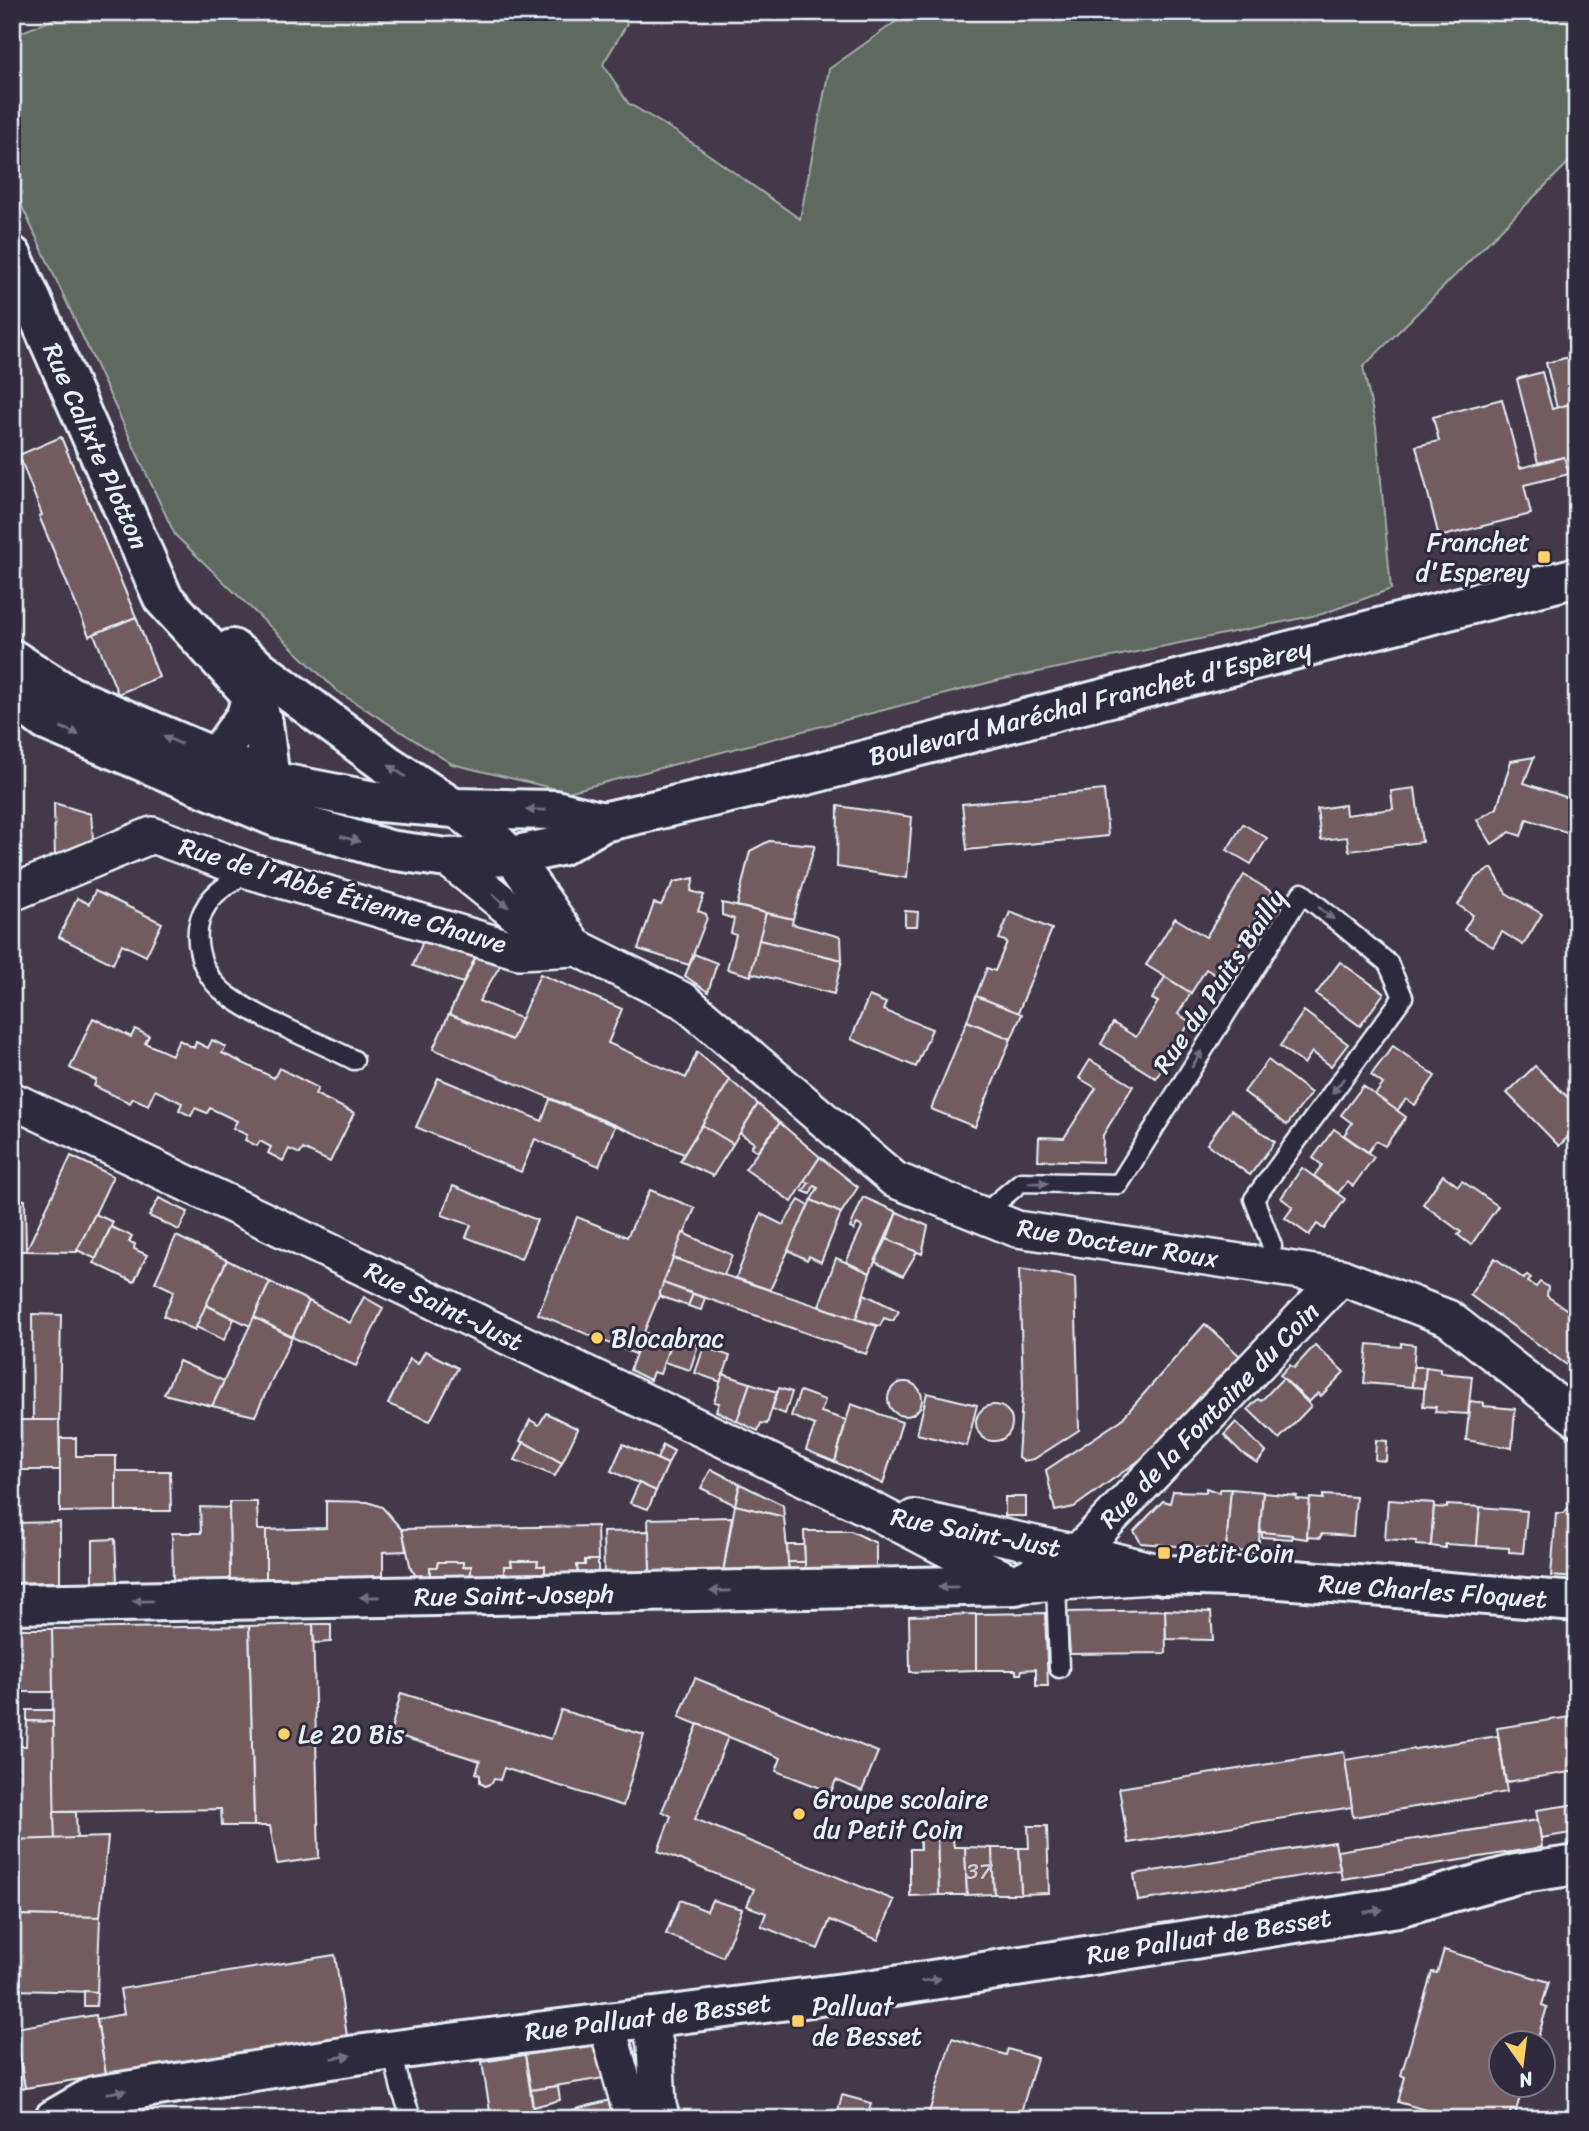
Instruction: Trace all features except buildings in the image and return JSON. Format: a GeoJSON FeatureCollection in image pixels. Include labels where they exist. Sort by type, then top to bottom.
{"type":"FeatureCollection","features":[{"type":"Feature","properties":{"kind":"main road","name":"Rue Calixte Plotton"},"geometry":{"type":"LineString","coordinates":[[12,256],[163,598],[251,695],[263,723],[270,780],[297,824]]}},
{"type":"Feature","properties":{"kind":"main road","name":"Boulevard Maréchal Franchet d'Espèrey"},"geometry":{"type":"LineString","coordinates":[[12,695],[46,721],[297,824],[389,850],[447,859],[512,856],[561,846],[603,822],[803,776],[1577,577]]}},
{"type":"Feature","properties":{"kind":"main road","name":"Rue Calixte Plotton"},"geometry":{"type":"LineString","coordinates":[[163,598],[384,763],[454,808]]}},
{"type":"Feature","properties":{"kind":"main road","name":"Boulevard Maréchal Franchet d'Espèrey"},"geometry":{"type":"LineString","coordinates":[[12,659],[70,696],[270,780],[379,802],[454,808],[555,810],[603,822]]}},
{"type":"Feature","properties":{"kind":"main road"},"geometry":{"type":"LineString","coordinates":[[215,759],[246,716],[251,695]]}},
{"type":"Feature","properties":{"kind":"main road"},"geometry":{"type":"LineString","coordinates":[[1016,1585],[1067,1567]]}},
{"type":"Feature","properties":{"kind":"main road","name":"Rue Charles Floquet"},"geometry":{"type":"LineString","coordinates":[[1067,1567],[1163,1575],[1268,1578],[1577,1602]]}},
{"type":"Feature","properties":{"kind":"main road","name":"Rue Saint-Joseph"},"geometry":{"type":"LineString","coordinates":[[12,1604],[1016,1585]]}},
{"type":"Feature","properties":{"kind":"main road","name":"Rue Palluat de Besset"},"geometry":{"type":"LineString","coordinates":[[54,2119],[94,2096],[392,2050],[875,1989],[1384,1909],[1516,1874],[1577,1865]]}},
{"type":"Feature","properties":{"kind":"street","name":"Rue Docteur Roux"},"geometry":{"type":"LineString","coordinates":[[454,808],[490,834],[512,856],[576,948]]}},
{"type":"Feature","properties":{"kind":"street","name":"Rue de l'Abbé Étienne Chauve"},"geometry":{"type":"LineString","coordinates":[[12,893],[152,835],[251,871],[519,951],[576,948]]}},
{"type":"Feature","properties":{"kind":"street","name":"Rue Docteur Roux"},"geometry":{"type":"LineString","coordinates":[[447,859],[526,922],[684,1001],[895,1180],[1017,1229],[1341,1277],[1448,1318],[1573,1407]]}},
{"type":"Feature","properties":{"kind":"street","name":"Rue Saint-Just"},"geometry":{"type":"LineString","coordinates":[[12,1100],[876,1513],[1016,1585]]}},
{"type":"Feature","properties":{"kind":"street","name":"Rue de la Fontaine du Coin"},"geometry":{"type":"LineString","coordinates":[[1067,1567],[1341,1277]]}},
{"type":"Feature","properties":{"kind":"street","name":"Rue Saint-Just"},"geometry":{"type":"LineString","coordinates":[[876,1513],[1067,1567]]}},
{"type":"Feature","properties":{"kind":"street"},"geometry":{"type":"LineString","coordinates":[[648,2016],[655,2043],[658,2106],[662,2119]]}},
{"type":"Feature","properties":{"kind":"street"},"geometry":{"type":"LineString","coordinates":[[606,2021],[633,2119]]}},
{"type":"Feature","properties":{"kind":"lane"},"geometry":{"type":"LineString","coordinates":[[251,871],[224,887],[208,902],[198,931],[202,964],[229,996],[354,1060]]}},
{"type":"Feature","properties":{"kind":"lane","name":"Rue du Puits Bailly"},"geometry":{"type":"LineString","coordinates":[[982,1215],[1021,1182],[1118,1184],[1302,893],[1388,963],[1404,997],[1254,1199],[1272,1246],[1267,1266]]}},
{"type":"Feature","properties":{"kind":"lane"},"geometry":{"type":"LineString","coordinates":[[1059,1668],[1067,1567]]}},
{"type":"Feature","properties":{"kind":"lane"},"geometry":{"type":"LineString","coordinates":[[392,2050],[401,2090],[412,2119]]}},
{"type":"Feature","properties":{"kind":"shaded area"},"geometry":{"type":"Polygon","coordinates":[[[72,12],[618,12],[627,24],[603,64],[628,103],[678,133],[800,219],[829,69],[898,20],[899,12],[1577,12],[1577,154],[1363,367],[1376,427],[1391,589],[1322,614],[999,680],[568,792],[452,764],[337,691],[175,535],[12,185],[12,36],[72,12]]]}},
{"type":"Feature","properties":{"kind":"place","name":"Franchet d'Esperey"},"geometry":{"type":"Point","coordinates":[1544,557]}},
{"type":"Feature","properties":{"kind":"place","name":"Blocabrac"},"geometry":{"type":"Point","coordinates":[597,1338]}},
{"type":"Feature","properties":{"kind":"place","name":"Petit Coin"},"geometry":{"type":"Point","coordinates":[1164,1553]}},
{"type":"Feature","properties":{"kind":"place","name":"Le 20 Bis"},"geometry":{"type":"Point","coordinates":[284,1734]}},
{"type":"Feature","properties":{"kind":"place","name":"Groupe scolaire du Petit Coin"},"geometry":{"type":"Point","coordinates":[799,1814]}},
{"type":"Feature","properties":{"kind":"place","name":"Palluat de Besset"},"geometry":{"type":"Point","coordinates":[798,2021]}}]}
